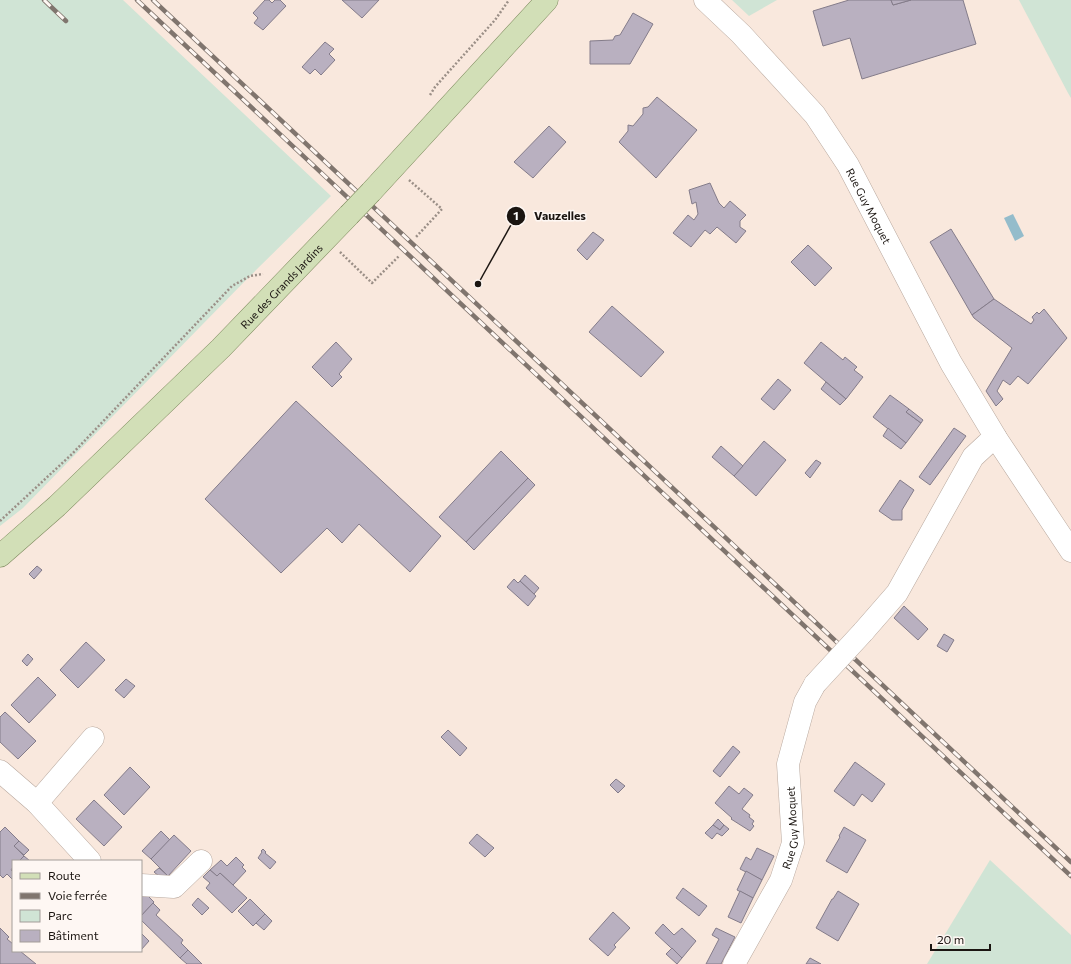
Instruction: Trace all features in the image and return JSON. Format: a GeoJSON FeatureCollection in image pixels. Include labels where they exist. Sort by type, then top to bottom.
{"type":"FeatureCollection","features":[{"type":"Feature","properties":{"kind":"main road","name":"Rue des Grands Jardins"},"geometry":{"type":"LineString","coordinates":[[0,556],[57,506],[210,359],[372,192],[547,0]]}},
{"type":"Feature","properties":{"kind":"street","name":"Rue Guy Moquet"},"geometry":{"type":"LineString","coordinates":[[705,0],[741,34],[815,115],[848,165],[951,363],[996,438],[1071,551]]}},
{"type":"Feature","properties":{"kind":"street","name":"Rue Guy Moquet"},"geometry":{"type":"LineString","coordinates":[[734,964],[781,880],[793,843],[788,764],[805,702],[815,684],[897,593],[972,457],[996,438]]}},
{"type":"Feature","properties":{"kind":"street"},"geometry":{"type":"LineString","coordinates":[[37,803],[93,738]]}},
{"type":"Feature","properties":{"kind":"street"},"geometry":{"type":"LineString","coordinates":[[0,771],[37,803],[89,860]]}},
{"type":"Feature","properties":{"kind":"street"},"geometry":{"type":"LineString","coordinates":[[142,885],[174,887],[201,862]]}},
{"type":"Feature","properties":{"kind":"path"},"geometry":{"type":"LineString","coordinates":[[395,167],[442,209],[416,237]]}},
{"type":"Feature","properties":{"kind":"path"},"geometry":{"type":"LineString","coordinates":[[326,239],[372,283],[399,256]]}},
{"type":"Feature","properties":{"kind":"path"},"geometry":{"type":"LineString","coordinates":[[0,521],[72,454],[232,286],[250,276],[264,274]]}},
{"type":"Feature","properties":{"kind":"green space"},"geometry":{"type":"Polygon","coordinates":[[[0,0],[123,0],[331,196],[245,281],[23,508],[0,526],[0,0]]]}},
{"type":"Feature","properties":{"kind":"green space"},"geometry":{"type":"Polygon","coordinates":[[[732,0],[777,0],[749,16],[732,0]]]}},
{"type":"Feature","properties":{"kind":"green space"},"geometry":{"type":"Polygon","coordinates":[[[1019,0],[1071,0],[1071,98],[1068,93],[1019,0]]]}},
{"type":"Feature","properties":{"kind":"green space"},"geometry":{"type":"Polygon","coordinates":[[[990,860],[1071,935],[1071,964],[927,964],[990,860]]]}},
{"type":"Feature","properties":{"kind":"water"},"geometry":{"type":"Polygon","coordinates":[[[1013,214],[1024,236],[1015,241],[1004,218],[1013,214]]]}},
{"type":"Feature","properties":{"kind":"building"},"geometry":{"type":"Polygon","coordinates":[[[265,0],[269,0],[272,3],[275,0],[280,0],[286,6],[263,30],[254,23],[258,18],[253,13],[265,0]]]}},
{"type":"Feature","properties":{"kind":"building"},"geometry":{"type":"Polygon","coordinates":[[[342,0],[379,0],[362,18],[342,0]]]}},
{"type":"Feature","properties":{"kind":"building"},"geometry":{"type":"Polygon","coordinates":[[[849,0],[891,0],[893,5],[911,0],[963,0],[976,44],[862,79],[850,38],[823,46],[813,11],[849,0]]]}},
{"type":"Feature","properties":{"kind":"building"},"geometry":{"type":"Polygon","coordinates":[[[891,0],[911,0],[893,5],[891,0]]]}},
{"type":"Feature","properties":{"kind":"building"},"geometry":{"type":"Polygon","coordinates":[[[633,13],[653,24],[630,64],[590,64],[590,41],[613,40],[615,36],[620,35],[633,13]]]}},
{"type":"Feature","properties":{"kind":"building"},"geometry":{"type":"Polygon","coordinates":[[[325,42],[334,49],[329,54],[335,60],[321,75],[315,69],[310,74],[302,67],[325,42]]]}},
{"type":"Feature","properties":{"kind":"building"},"geometry":{"type":"Polygon","coordinates":[[[657,97],[697,130],[656,178],[619,142],[628,131],[628,125],[633,126],[643,114],[643,108],[648,107],[657,97]]]}},
{"type":"Feature","properties":{"kind":"building"},"geometry":{"type":"Polygon","coordinates":[[[549,126],[566,142],[533,178],[514,162],[549,126]]]}},
{"type":"Feature","properties":{"kind":"building"},"geometry":{"type":"Polygon","coordinates":[[[710,183],[719,203],[724,208],[730,201],[746,215],[740,221],[740,227],[746,231],[736,243],[717,227],[710,234],[705,230],[691,247],[673,233],[688,215],[694,220],[698,214],[696,202],[692,204],[689,190],[710,183]]]}},
{"type":"Feature","properties":{"kind":"building"},"geometry":{"type":"Polygon","coordinates":[[[951,229],[994,299],[972,315],[930,242],[951,229]]]}},
{"type":"Feature","properties":{"kind":"building"},"geometry":{"type":"Polygon","coordinates":[[[593,232],[604,240],[587,260],[577,250],[593,232]]]}},
{"type":"Feature","properties":{"kind":"building"},"geometry":{"type":"Polygon","coordinates":[[[808,245],[832,268],[815,286],[791,262],[808,245]]]}},
{"type":"Feature","properties":{"kind":"building"},"geometry":{"type":"Polygon","coordinates":[[[994,299],[1031,324],[1034,320],[1032,317],[1037,312],[1039,314],[1044,309],[1067,338],[1028,384],[1018,376],[1010,385],[1003,380],[997,391],[1003,399],[996,406],[986,391],[1012,348],[972,315],[994,299]]]}},
{"type":"Feature","properties":{"kind":"building"},"geometry":{"type":"Polygon","coordinates":[[[612,306],[664,352],[641,377],[589,332],[612,306]]]}},
{"type":"Feature","properties":{"kind":"building"},"geometry":{"type":"Polygon","coordinates":[[[336,342],[352,359],[339,374],[342,377],[332,387],[312,367],[336,342]]]}},
{"type":"Feature","properties":{"kind":"building"},"geometry":{"type":"Polygon","coordinates":[[[821,342],[843,360],[845,357],[857,367],[854,370],[863,377],[846,399],[804,363],[821,342]]]}},
{"type":"Feature","properties":{"kind":"building"},"geometry":{"type":"Polygon","coordinates":[[[778,379],[791,390],[774,410],[761,399],[778,379]]]}},
{"type":"Feature","properties":{"kind":"building"},"geometry":{"type":"Polygon","coordinates":[[[826,382],[846,399],[840,405],[821,389],[826,382]]]}},
{"type":"Feature","properties":{"kind":"building"},"geometry":{"type":"Polygon","coordinates":[[[890,395],[909,409],[906,412],[921,423],[906,443],[873,417],[890,395]]]}},
{"type":"Feature","properties":{"kind":"building"},"geometry":{"type":"Polygon","coordinates":[[[296,401],[441,536],[410,572],[359,524],[342,543],[327,528],[281,573],[205,499],[296,401]]]}},
{"type":"Feature","properties":{"kind":"building"},"geometry":{"type":"Polygon","coordinates":[[[909,409],[923,420],[921,423],[906,412],[909,409]]]}},
{"type":"Feature","properties":{"kind":"building"},"geometry":{"type":"Polygon","coordinates":[[[888,428],[906,443],[901,449],[883,436],[888,428]]]}},
{"type":"Feature","properties":{"kind":"building"},"geometry":{"type":"Polygon","coordinates":[[[954,428],[966,436],[930,485],[919,477],[954,428]]]}},
{"type":"Feature","properties":{"kind":"building"},"geometry":{"type":"Polygon","coordinates":[[[764,441],[786,460],[756,496],[734,476],[764,441]]]}},
{"type":"Feature","properties":{"kind":"building"},"geometry":{"type":"Polygon","coordinates":[[[721,446],[743,466],[734,476],[712,457],[721,446]]]}},
{"type":"Feature","properties":{"kind":"building"},"geometry":{"type":"Polygon","coordinates":[[[501,451],[528,478],[466,542],[439,517],[501,451]]]}},
{"type":"Feature","properties":{"kind":"building"},"geometry":{"type":"Polygon","coordinates":[[[816,460],[821,463],[810,478],[805,473],[816,460]]]}},
{"type":"Feature","properties":{"kind":"building"},"geometry":{"type":"Polygon","coordinates":[[[528,478],[535,485],[474,550],[466,542],[528,478]]]}},
{"type":"Feature","properties":{"kind":"building"},"geometry":{"type":"Polygon","coordinates":[[[900,480],[914,490],[902,510],[902,520],[892,520],[879,511],[900,480]]]}},
{"type":"Feature","properties":{"kind":"building"},"geometry":{"type":"Polygon","coordinates":[[[37,566],[42,570],[34,579],[29,574],[37,566]]]}},
{"type":"Feature","properties":{"kind":"building"},"geometry":{"type":"Polygon","coordinates":[[[525,575],[539,588],[534,594],[520,581],[525,575]]]}},
{"type":"Feature","properties":{"kind":"building"},"geometry":{"type":"Polygon","coordinates":[[[514,579],[518,583],[520,581],[536,596],[528,606],[507,587],[514,579]]]}},
{"type":"Feature","properties":{"kind":"building"},"geometry":{"type":"Polygon","coordinates":[[[904,606],[928,629],[918,640],[894,618],[904,606]]]}},
{"type":"Feature","properties":{"kind":"building"},"geometry":{"type":"Polygon","coordinates":[[[944,634],[954,640],[947,652],[937,646],[944,634]]]}},
{"type":"Feature","properties":{"kind":"building"},"geometry":{"type":"Polygon","coordinates":[[[86,642],[105,660],[78,688],[60,670],[86,642]]]}},
{"type":"Feature","properties":{"kind":"building"},"geometry":{"type":"Polygon","coordinates":[[[28,654],[33,659],[27,666],[22,661],[28,654]]]}},
{"type":"Feature","properties":{"kind":"building"},"geometry":{"type":"Polygon","coordinates":[[[38,677],[56,695],[29,723],[11,705],[38,677]]]}},
{"type":"Feature","properties":{"kind":"building"},"geometry":{"type":"Polygon","coordinates":[[[126,679],[135,686],[124,698],[115,690],[126,679]]]}},
{"type":"Feature","properties":{"kind":"building"},"geometry":{"type":"Polygon","coordinates":[[[5,712],[36,741],[18,759],[0,742],[0,717],[5,712]]]}},
{"type":"Feature","properties":{"kind":"building"},"geometry":{"type":"Polygon","coordinates":[[[448,730],[467,748],[460,756],[441,737],[448,730]]]}},
{"type":"Feature","properties":{"kind":"building"},"geometry":{"type":"Polygon","coordinates":[[[733,746],[740,752],[720,777],[713,771],[733,746]]]}},
{"type":"Feature","properties":{"kind":"building"},"geometry":{"type":"Polygon","coordinates":[[[855,762],[885,784],[872,802],[862,794],[854,806],[834,791],[855,762]]]}},
{"type":"Feature","properties":{"kind":"building"},"geometry":{"type":"Polygon","coordinates":[[[130,767],[150,787],[124,815],[104,795],[130,767]]]}},
{"type":"Feature","properties":{"kind":"building"},"geometry":{"type":"Polygon","coordinates":[[[616,779],[625,786],[618,793],[610,785],[616,779]]]}},
{"type":"Feature","properties":{"kind":"building"},"geometry":{"type":"Polygon","coordinates":[[[729,786],[739,794],[744,788],[753,795],[742,809],[750,815],[749,817],[754,821],[752,824],[754,826],[750,831],[731,819],[732,818],[715,803],[729,786]]]}},
{"type":"Feature","properties":{"kind":"building"},"geometry":{"type":"Polygon","coordinates":[[[94,800],[122,827],[104,846],[76,819],[94,800]]]}},
{"type":"Feature","properties":{"kind":"building"},"geometry":{"type":"Polygon","coordinates":[[[718,819],[724,825],[720,830],[713,825],[718,819]]]}},
{"type":"Feature","properties":{"kind":"building"},"geometry":{"type":"Polygon","coordinates":[[[713,825],[720,830],[724,825],[729,829],[722,836],[717,833],[712,839],[705,833],[713,825]]]}},
{"type":"Feature","properties":{"kind":"building"},"geometry":{"type":"Polygon","coordinates":[[[5,827],[19,841],[14,846],[24,856],[20,860],[12,860],[12,879],[7,874],[3,878],[0,875],[0,832],[5,827]]]}},
{"type":"Feature","properties":{"kind":"building"},"geometry":{"type":"Polygon","coordinates":[[[844,827],[866,840],[847,873],[826,861],[844,827]]]}},
{"type":"Feature","properties":{"kind":"building"},"geometry":{"type":"Polygon","coordinates":[[[161,831],[170,840],[151,859],[142,851],[161,831]]]}},
{"type":"Feature","properties":{"kind":"building"},"geometry":{"type":"Polygon","coordinates":[[[477,834],[494,848],[485,857],[469,843],[477,834]]]}},
{"type":"Feature","properties":{"kind":"building"},"geometry":{"type":"Polygon","coordinates":[[[174,835],[191,851],[168,876],[151,859],[174,835]]]}},
{"type":"Feature","properties":{"kind":"building"},"geometry":{"type":"Polygon","coordinates":[[[19,841],[29,850],[24,855],[14,846],[19,841]]]}},
{"type":"Feature","properties":{"kind":"building"},"geometry":{"type":"Polygon","coordinates":[[[757,848],[774,856],[762,880],[740,869],[746,857],[751,860],[757,848]]]}},
{"type":"Feature","properties":{"kind":"building"},"geometry":{"type":"Polygon","coordinates":[[[263,849],[266,852],[265,853],[276,862],[270,869],[258,858],[263,849]]]}},
{"type":"Feature","properties":{"kind":"building"},"geometry":{"type":"Polygon","coordinates":[[[24,856],[29,860],[20,860],[24,856]]]}},
{"type":"Feature","properties":{"kind":"building"},"geometry":{"type":"Polygon","coordinates":[[[236,857],[244,865],[242,867],[246,871],[233,885],[220,873],[217,876],[210,870],[221,860],[227,866],[236,857]]]}},
{"type":"Feature","properties":{"kind":"building"},"geometry":{"type":"Polygon","coordinates":[[[159,868],[168,876],[160,877],[154,872],[159,868]]]}},
{"type":"Feature","properties":{"kind":"building"},"geometry":{"type":"Polygon","coordinates":[[[210,870],[217,876],[220,873],[247,898],[232,913],[206,888],[210,883],[203,877],[210,870]]]}},
{"type":"Feature","properties":{"kind":"building"},"geometry":{"type":"Polygon","coordinates":[[[746,871],[762,880],[753,898],[737,890],[746,871]]]}},
{"type":"Feature","properties":{"kind":"building"},"geometry":{"type":"Polygon","coordinates":[[[683,888],[707,906],[699,916],[676,898],[683,888]]]}},
{"type":"Feature","properties":{"kind":"building"},"geometry":{"type":"Polygon","coordinates":[[[142,890],[154,902],[142,915],[142,890]]]}},
{"type":"Feature","properties":{"kind":"building"},"geometry":{"type":"Polygon","coordinates":[[[740,891],[753,898],[741,923],[728,917],[740,891]]]}},
{"type":"Feature","properties":{"kind":"building"},"geometry":{"type":"Polygon","coordinates":[[[838,891],[859,904],[838,941],[816,928],[838,891]]]}},
{"type":"Feature","properties":{"kind":"building"},"geometry":{"type":"Polygon","coordinates":[[[198,898],[209,908],[202,915],[192,905],[198,898]]]}},
{"type":"Feature","properties":{"kind":"building"},"geometry":{"type":"Polygon","coordinates":[[[250,899],[265,914],[253,926],[238,911],[250,899]]]}},
{"type":"Feature","properties":{"kind":"building"},"geometry":{"type":"Polygon","coordinates":[[[153,903],[160,910],[156,915],[183,940],[181,943],[188,950],[180,958],[142,921],[142,915],[153,903]]]}},
{"type":"Feature","properties":{"kind":"building"},"geometry":{"type":"Polygon","coordinates":[[[613,912],[630,928],[614,945],[616,947],[608,956],[589,939],[613,912]]]}},
{"type":"Feature","properties":{"kind":"building"},"geometry":{"type":"Polygon","coordinates":[[[265,914],[272,921],[264,930],[256,923],[265,914]]]}},
{"type":"Feature","properties":{"kind":"building"},"geometry":{"type":"Polygon","coordinates":[[[663,924],[674,935],[682,928],[696,941],[682,958],[655,933],[663,924]]]}},
{"type":"Feature","properties":{"kind":"building"},"geometry":{"type":"Polygon","coordinates":[[[0,928],[9,937],[7,939],[12,943],[12,952],[21,952],[36,964],[0,964],[0,928]]]}},
{"type":"Feature","properties":{"kind":"building"},"geometry":{"type":"Polygon","coordinates":[[[716,928],[735,937],[721,964],[706,964],[719,939],[712,935],[716,928]]]}},
{"type":"Feature","properties":{"kind":"building"},"geometry":{"type":"Polygon","coordinates":[[[142,934],[149,941],[142,949],[142,934]]]}},
{"type":"Feature","properties":{"kind":"building"},"geometry":{"type":"Polygon","coordinates":[[[672,948],[682,958],[677,964],[666,954],[672,948]]]}},
{"type":"Feature","properties":{"kind":"building"},"geometry":{"type":"Polygon","coordinates":[[[188,950],[202,964],[187,964],[180,958],[188,950]]]}},
{"type":"Feature","properties":{"kind":"building"},"geometry":{"type":"Polygon","coordinates":[[[810,958],[821,964],[806,964],[810,958]]]}},
{"type":"Feature","properties":{"kind":"railway"},"geometry":{"type":"LineString","coordinates":[[44,0],[66,21]]}},
{"type":"Feature","properties":{"kind":"railway"},"geometry":{"type":"LineString","coordinates":[[137,0],[1071,876]]}},
{"type":"Feature","properties":{"kind":"railway"},"geometry":{"type":"LineString","coordinates":[[153,0],[1071,862]]}},
{"type":"Feature","properties":{"kind":"place","name":"Vauzelles"},"geometry":{"type":"Point","coordinates":[478,284]}}]}
